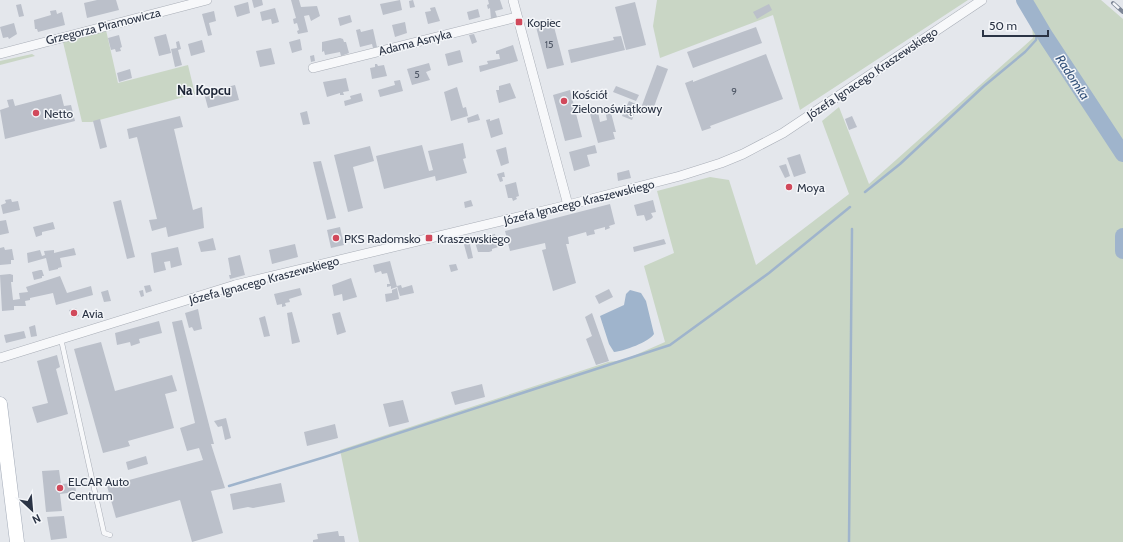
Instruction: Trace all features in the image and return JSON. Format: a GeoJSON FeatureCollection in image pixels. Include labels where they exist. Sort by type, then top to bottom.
{"type":"FeatureCollection","features":[{"type":"Feature","properties":{"kind":"main road"},"geometry":{"type":"LineString","coordinates":[[0,404],[17,542]]}},
{"type":"Feature","properties":{"kind":"street","name":"Grzegorza Piramowicza"},"geometry":{"type":"LineString","coordinates":[[0,54],[207,0]]}},
{"type":"Feature","properties":{"kind":"street"},"geometry":{"type":"LineString","coordinates":[[513,0],[568,205]]}},
{"type":"Feature","properties":{"kind":"street","name":"Józefa Ignacego Kraszewskiego"},"geometry":{"type":"LineString","coordinates":[[0,358],[235,285],[568,205],[700,170],[743,154],[783,133],[982,0]]}},
{"type":"Feature","properties":{"kind":"street","name":"Adama Asnyka"},"geometry":{"type":"LineString","coordinates":[[313,68],[517,17]]}},
{"type":"Feature","properties":{"kind":"lane"},"geometry":{"type":"LineString","coordinates":[[61,339],[104,533],[110,535]]}},
{"type":"Feature","properties":{"kind":"green space"},"geometry":{"type":"Polygon","coordinates":[[[657,0],[968,0],[800,110],[773,15],[660,58],[653,26],[657,0]]]}},
{"type":"Feature","properties":{"kind":"green space"},"geometry":{"type":"Polygon","coordinates":[[[1016,0],[1101,0],[1123,19],[1123,542],[359,542],[340,450],[608,362],[624,360],[665,342],[644,266],[674,253],[657,191],[710,177],[729,180],[756,265],[849,194],[822,121],[839,107],[869,184],[1033,38],[1032,26],[1016,0]]]}},
{"type":"Feature","properties":{"kind":"green space"},"geometry":{"type":"Polygon","coordinates":[[[106,30],[118,83],[188,65],[195,94],[92,122],[82,122],[63,42],[106,30]]]}},
{"type":"Feature","properties":{"kind":"green space"},"geometry":{"type":"Polygon","coordinates":[[[32,54],[35,56],[0,65],[0,61],[32,54]]]}},
{"type":"Feature","properties":{"kind":"water"},"geometry":{"type":"Polygon","coordinates":[[[630,290],[641,293],[646,301],[654,334],[636,346],[614,352],[609,344],[600,316],[624,305],[626,294],[630,290]]]}},
{"type":"Feature","properties":{"kind":"building"},"geometry":{"type":"Polygon","coordinates":[[[97,0],[116,0],[119,10],[87,18],[84,3],[97,0]]]}},
{"type":"Feature","properties":{"kind":"building"},"geometry":{"type":"Polygon","coordinates":[[[252,0],[262,0],[263,5],[254,8],[252,0]]]}},
{"type":"Feature","properties":{"kind":"building"},"geometry":{"type":"Polygon","coordinates":[[[291,0],[299,0],[301,7],[317,6],[320,16],[311,21],[309,15],[304,16],[308,32],[298,34],[297,31],[299,30],[297,23],[294,24],[293,19],[296,18],[291,0]]]}},
{"type":"Feature","properties":{"kind":"building"},"geometry":{"type":"Polygon","coordinates":[[[400,0],[402,10],[383,15],[380,4],[400,0]]]}},
{"type":"Feature","properties":{"kind":"building"},"geometry":{"type":"Polygon","coordinates":[[[413,0],[415,7],[410,8],[409,1],[413,0]]]}},
{"type":"Feature","properties":{"kind":"building"},"geometry":{"type":"Polygon","coordinates":[[[488,0],[500,0],[503,9],[495,11],[497,17],[491,19],[490,8],[488,9],[487,5],[489,4],[488,0]]]}},
{"type":"Feature","properties":{"kind":"building"},"geometry":{"type":"Polygon","coordinates":[[[248,2],[250,13],[237,17],[234,6],[248,2]]]}},
{"type":"Feature","properties":{"kind":"building"},"geometry":{"type":"Polygon","coordinates":[[[635,2],[646,45],[626,50],[615,7],[635,2]]]}},
{"type":"Feature","properties":{"kind":"building"},"geometry":{"type":"Polygon","coordinates":[[[21,4],[24,16],[19,17],[16,5],[21,4]]]}},
{"type":"Feature","properties":{"kind":"building"},"geometry":{"type":"Polygon","coordinates":[[[769,4],[772,10],[757,19],[753,12],[769,4]]]}},
{"type":"Feature","properties":{"kind":"building"},"geometry":{"type":"Polygon","coordinates":[[[435,7],[440,21],[428,24],[425,12],[431,11],[430,8],[435,7]]]}},
{"type":"Feature","properties":{"kind":"building"},"geometry":{"type":"Polygon","coordinates":[[[275,8],[279,22],[272,24],[271,19],[262,21],[260,12],[275,8]]]}},
{"type":"Feature","properties":{"kind":"building"},"geometry":{"type":"Polygon","coordinates":[[[478,9],[480,17],[469,20],[467,12],[478,9]]]}},
{"type":"Feature","properties":{"kind":"building"},"geometry":{"type":"Polygon","coordinates":[[[56,10],[57,14],[62,12],[65,25],[38,32],[37,29],[35,29],[34,20],[51,15],[50,11],[56,10]]]}},
{"type":"Feature","properties":{"kind":"building"},"geometry":{"type":"Polygon","coordinates":[[[214,11],[216,21],[209,23],[212,35],[208,36],[202,14],[214,11]]]}},
{"type":"Feature","properties":{"kind":"building"},"geometry":{"type":"Polygon","coordinates":[[[350,15],[352,22],[340,26],[338,18],[350,15]]]}},
{"type":"Feature","properties":{"kind":"building"},"geometry":{"type":"Polygon","coordinates":[[[552,19],[564,65],[547,69],[535,23],[552,19]]]}},
{"type":"Feature","properties":{"kind":"building"},"geometry":{"type":"Polygon","coordinates":[[[405,22],[407,33],[395,37],[392,25],[405,22]]]}},
{"type":"Feature","properties":{"kind":"building"},"geometry":{"type":"Polygon","coordinates":[[[14,23],[17,34],[9,39],[8,37],[3,38],[0,27],[14,23]]]}},
{"type":"Feature","properties":{"kind":"building"},"geometry":{"type":"Polygon","coordinates":[[[756,27],[762,43],[693,68],[687,52],[756,27]]]}},
{"type":"Feature","properties":{"kind":"building"},"geometry":{"type":"Polygon","coordinates":[[[360,29],[361,32],[373,29],[377,47],[373,48],[372,44],[360,47],[356,30],[360,29]]]}},
{"type":"Feature","properties":{"kind":"building"},"geometry":{"type":"Polygon","coordinates":[[[166,34],[171,53],[159,56],[154,37],[166,34]]]}},
{"type":"Feature","properties":{"kind":"building"},"geometry":{"type":"Polygon","coordinates":[[[474,34],[477,42],[472,44],[469,35],[474,34]]]}},
{"type":"Feature","properties":{"kind":"building"},"geometry":{"type":"Polygon","coordinates":[[[119,35],[122,47],[120,48],[121,51],[116,52],[115,49],[111,50],[108,38],[119,35]]]}},
{"type":"Feature","properties":{"kind":"building"},"geometry":{"type":"Polygon","coordinates":[[[621,36],[625,50],[571,63],[568,50],[614,40],[613,37],[621,36]]]}},
{"type":"Feature","properties":{"kind":"building"},"geometry":{"type":"Polygon","coordinates":[[[340,38],[346,42],[349,53],[341,56],[340,52],[325,55],[324,51],[322,52],[322,42],[340,38]]]}},
{"type":"Feature","properties":{"kind":"building"},"geometry":{"type":"Polygon","coordinates":[[[300,39],[302,50],[292,53],[289,42],[300,39]]]}},
{"type":"Feature","properties":{"kind":"building"},"geometry":{"type":"Polygon","coordinates":[[[202,40],[205,52],[191,56],[188,44],[202,40]]]}},
{"type":"Feature","properties":{"kind":"building"},"geometry":{"type":"Polygon","coordinates":[[[179,41],[181,49],[178,50],[182,65],[175,67],[171,49],[177,48],[176,42],[179,41]]]}},
{"type":"Feature","properties":{"kind":"building"},"geometry":{"type":"Polygon","coordinates":[[[513,45],[518,61],[480,72],[479,66],[488,64],[487,61],[500,59],[499,54],[496,54],[496,51],[513,45]]]}},
{"type":"Feature","properties":{"kind":"building"},"geometry":{"type":"Polygon","coordinates":[[[271,48],[275,64],[260,67],[256,51],[271,48]]]}},
{"type":"Feature","properties":{"kind":"building"},"geometry":{"type":"Polygon","coordinates":[[[460,50],[463,62],[448,66],[445,54],[460,50]]]}},
{"type":"Feature","properties":{"kind":"building"},"geometry":{"type":"Polygon","coordinates":[[[766,54],[783,99],[710,126],[711,128],[702,131],[685,83],[693,80],[693,82],[766,54]]]}},
{"type":"Feature","properties":{"kind":"building"},"geometry":{"type":"Polygon","coordinates":[[[314,55],[315,61],[311,62],[310,56],[314,55]]]}},
{"type":"Feature","properties":{"kind":"building"},"geometry":{"type":"Polygon","coordinates":[[[429,63],[431,70],[426,72],[430,80],[412,85],[407,69],[429,63]]]}},
{"type":"Feature","properties":{"kind":"building"},"geometry":{"type":"Polygon","coordinates":[[[375,64],[378,66],[384,65],[387,76],[372,79],[370,68],[375,67],[375,64]]]}},
{"type":"Feature","properties":{"kind":"building"},"geometry":{"type":"Polygon","coordinates":[[[657,65],[668,69],[652,112],[641,108],[657,65]]]}},
{"type":"Feature","properties":{"kind":"building"},"geometry":{"type":"Polygon","coordinates":[[[130,69],[132,78],[119,82],[117,73],[130,69]]]}},
{"type":"Feature","properties":{"kind":"building"},"geometry":{"type":"Polygon","coordinates":[[[346,78],[349,91],[343,92],[344,95],[340,95],[340,93],[327,97],[323,82],[346,78]]]}},
{"type":"Feature","properties":{"kind":"building"},"geometry":{"type":"Polygon","coordinates":[[[400,80],[403,91],[380,97],[378,90],[395,85],[394,81],[400,80]]]}},
{"type":"Feature","properties":{"kind":"building"},"geometry":{"type":"Polygon","coordinates":[[[510,83],[516,98],[499,103],[496,90],[499,90],[499,86],[510,83]]]}},
{"type":"Feature","properties":{"kind":"building"},"geometry":{"type":"Polygon","coordinates":[[[235,85],[239,100],[208,108],[204,93],[235,85]]]}},
{"type":"Feature","properties":{"kind":"building"},"geometry":{"type":"Polygon","coordinates":[[[616,86],[639,95],[636,101],[613,92],[616,86]]]}},
{"type":"Feature","properties":{"kind":"building"},"geometry":{"type":"Polygon","coordinates":[[[457,87],[463,108],[466,107],[468,116],[451,121],[444,92],[457,87]]]}},
{"type":"Feature","properties":{"kind":"building"},"geometry":{"type":"Polygon","coordinates":[[[570,90],[582,137],[565,141],[553,95],[570,90]]]}},
{"type":"Feature","properties":{"kind":"building"},"geometry":{"type":"Polygon","coordinates":[[[361,93],[363,101],[345,106],[344,101],[351,99],[350,96],[361,93]]]}},
{"type":"Feature","properties":{"kind":"building","name":"Netto"},"geometry":{"type":"Polygon","coordinates":[[[61,94],[64,106],[71,105],[75,121],[5,139],[0,110],[9,107],[7,100],[13,99],[15,106],[61,94]]]}},
{"type":"Feature","properties":{"kind":"building"},"geometry":{"type":"Polygon","coordinates":[[[629,101],[638,105],[632,120],[622,116],[629,101]]]}},
{"type":"Feature","properties":{"kind":"building"},"geometry":{"type":"Polygon","coordinates":[[[610,109],[616,132],[613,132],[615,139],[598,143],[590,114],[598,112],[600,122],[607,120],[605,110],[610,109]]]}},
{"type":"Feature","properties":{"kind":"building"},"geometry":{"type":"Polygon","coordinates":[[[307,111],[310,124],[303,125],[300,113],[307,111]]]}},
{"type":"Feature","properties":{"kind":"building"},"geometry":{"type":"Polygon","coordinates":[[[478,114],[480,120],[468,123],[467,118],[478,114]]]}},
{"type":"Feature","properties":{"kind":"building"},"geometry":{"type":"Polygon","coordinates":[[[180,116],[183,127],[174,129],[193,210],[202,207],[204,228],[168,237],[166,227],[152,231],[149,220],[157,219],[137,137],[129,139],[127,129],[180,116]]]}},
{"type":"Feature","properties":{"kind":"building"},"geometry":{"type":"Polygon","coordinates":[[[852,116],[857,127],[849,130],[845,119],[852,116]]]}},
{"type":"Feature","properties":{"kind":"building"},"geometry":{"type":"Polygon","coordinates":[[[499,118],[503,134],[491,138],[486,120],[490,119],[490,121],[499,118]]]}},
{"type":"Feature","properties":{"kind":"building"},"geometry":{"type":"Polygon","coordinates":[[[100,119],[107,147],[100,149],[93,121],[100,119]]]}},
{"type":"Feature","properties":{"kind":"building"},"geometry":{"type":"Polygon","coordinates":[[[463,143],[466,158],[463,159],[467,173],[436,181],[435,176],[384,189],[376,156],[422,145],[429,171],[433,170],[428,151],[463,143]]]}},
{"type":"Feature","properties":{"kind":"building"},"geometry":{"type":"Polygon","coordinates":[[[595,145],[597,153],[587,155],[590,166],[574,171],[569,152],[595,145]]]}},
{"type":"Feature","properties":{"kind":"building"},"geometry":{"type":"Polygon","coordinates":[[[370,146],[374,161],[353,167],[363,208],[348,212],[334,155],[370,146]]]}},
{"type":"Feature","properties":{"kind":"building"},"geometry":{"type":"Polygon","coordinates":[[[506,147],[509,163],[501,166],[496,150],[506,147]]]}},
{"type":"Feature","properties":{"kind":"building"},"geometry":{"type":"Polygon","coordinates":[[[800,154],[806,173],[794,177],[787,158],[800,154]]]}},
{"type":"Feature","properties":{"kind":"building"},"geometry":{"type":"Polygon","coordinates":[[[321,161],[336,218],[327,220],[313,162],[321,161]]]}},
{"type":"Feature","properties":{"kind":"building"},"geometry":{"type":"Polygon","coordinates":[[[786,164],[790,176],[785,178],[779,166],[786,164]]]}},
{"type":"Feature","properties":{"kind":"building"},"geometry":{"type":"Polygon","coordinates":[[[629,170],[631,178],[618,181],[617,173],[629,170]]]}},
{"type":"Feature","properties":{"kind":"building"},"geometry":{"type":"Polygon","coordinates":[[[504,172],[505,177],[502,177],[503,181],[500,182],[497,174],[504,172]]]}},
{"type":"Feature","properties":{"kind":"building"},"geometry":{"type":"Polygon","coordinates":[[[516,182],[519,196],[513,201],[512,198],[508,198],[505,185],[516,182]]]}},
{"type":"Feature","properties":{"kind":"building"},"geometry":{"type":"Polygon","coordinates":[[[11,199],[12,202],[18,201],[20,210],[3,214],[1,205],[6,203],[5,200],[11,199]]]}},
{"type":"Feature","properties":{"kind":"building"},"geometry":{"type":"Polygon","coordinates":[[[121,200],[135,257],[127,259],[113,202],[121,200]]]}},
{"type":"Feature","properties":{"kind":"building"},"geometry":{"type":"Polygon","coordinates":[[[471,200],[473,206],[465,208],[464,202],[471,200]]]}},
{"type":"Feature","properties":{"kind":"building"},"geometry":{"type":"Polygon","coordinates":[[[653,200],[656,212],[651,213],[653,217],[651,219],[646,221],[644,215],[637,216],[634,205],[653,200]]]}},
{"type":"Feature","properties":{"kind":"building"},"geometry":{"type":"Polygon","coordinates":[[[610,204],[615,224],[609,226],[610,228],[605,230],[605,227],[594,230],[595,234],[587,236],[586,232],[568,237],[569,244],[566,244],[576,283],[553,291],[542,250],[546,249],[545,243],[510,251],[505,231],[610,204]]]}},
{"type":"Feature","properties":{"kind":"building"},"geometry":{"type":"Polygon","coordinates":[[[6,220],[9,233],[0,235],[0,221],[6,220]]]}},
{"type":"Feature","properties":{"kind":"building"},"geometry":{"type":"Polygon","coordinates":[[[53,222],[55,229],[42,232],[42,235],[36,237],[33,227],[53,222]]]}},
{"type":"Feature","properties":{"kind":"building","name":"PKS Radomsko"},"geometry":{"type":"Polygon","coordinates":[[[340,227],[344,245],[331,248],[327,230],[340,227]]]}},
{"type":"Feature","properties":{"kind":"building"},"geometry":{"type":"Polygon","coordinates":[[[495,234],[498,247],[489,252],[478,252],[474,239],[495,234]]]}},
{"type":"Feature","properties":{"kind":"building"},"geometry":{"type":"Polygon","coordinates":[[[213,238],[216,250],[201,252],[198,242],[213,238]]]}},
{"type":"Feature","properties":{"kind":"building"},"geometry":{"type":"Polygon","coordinates":[[[664,239],[666,244],[634,252],[633,247],[664,239]]]}},
{"type":"Feature","properties":{"kind":"building"},"geometry":{"type":"Polygon","coordinates":[[[469,240],[473,258],[468,259],[463,241],[469,240]]]}},
{"type":"Feature","properties":{"kind":"building"},"geometry":{"type":"Polygon","coordinates":[[[295,244],[298,257],[272,264],[269,250],[295,244]]]}},
{"type":"Feature","properties":{"kind":"building"},"geometry":{"type":"Polygon","coordinates":[[[4,247],[5,250],[12,249],[14,260],[11,260],[11,264],[0,265],[0,248],[4,247]]]}},
{"type":"Feature","properties":{"kind":"building"},"geometry":{"type":"Polygon","coordinates":[[[178,247],[182,265],[171,268],[170,261],[164,262],[166,270],[154,273],[151,253],[178,247]]]}},
{"type":"Feature","properties":{"kind":"building"},"geometry":{"type":"Polygon","coordinates":[[[74,248],[76,255],[60,258],[62,267],[58,269],[49,271],[46,258],[28,263],[27,253],[40,250],[42,256],[45,255],[44,251],[54,250],[54,253],[74,248]]]}},
{"type":"Feature","properties":{"kind":"building"},"geometry":{"type":"Polygon","coordinates":[[[240,255],[245,275],[230,279],[229,275],[231,275],[228,258],[240,255]]]}},
{"type":"Feature","properties":{"kind":"building"},"geometry":{"type":"Polygon","coordinates":[[[390,261],[397,287],[391,289],[391,286],[387,287],[387,284],[390,284],[387,273],[382,274],[381,271],[375,273],[373,265],[390,261]]]}},
{"type":"Feature","properties":{"kind":"building"},"geometry":{"type":"Polygon","coordinates":[[[456,264],[458,270],[451,272],[449,265],[456,264]]]}},
{"type":"Feature","properties":{"kind":"building"},"geometry":{"type":"Polygon","coordinates":[[[42,270],[44,276],[34,280],[32,272],[42,270]]]}},
{"type":"Feature","properties":{"kind":"building"},"geometry":{"type":"Polygon","coordinates":[[[0,275],[13,275],[13,282],[11,282],[13,300],[20,299],[19,293],[28,292],[26,287],[60,276],[67,293],[91,286],[93,295],[56,305],[53,293],[30,298],[30,300],[25,301],[26,306],[14,306],[14,310],[2,311],[0,275]]]}},
{"type":"Feature","properties":{"kind":"building"},"geometry":{"type":"Polygon","coordinates":[[[351,278],[357,297],[343,301],[342,294],[334,296],[332,285],[351,278]]]}},
{"type":"Feature","properties":{"kind":"building"},"geometry":{"type":"Polygon","coordinates":[[[150,285],[152,291],[146,293],[144,286],[150,285]]]}},
{"type":"Feature","properties":{"kind":"building"},"geometry":{"type":"Polygon","coordinates":[[[401,285],[402,288],[412,285],[414,293],[400,296],[397,286],[401,285]]]}},
{"type":"Feature","properties":{"kind":"building"},"geometry":{"type":"Polygon","coordinates":[[[300,288],[302,295],[289,299],[290,302],[285,303],[286,306],[282,307],[282,304],[277,305],[274,294],[300,288]]]}},
{"type":"Feature","properties":{"kind":"building"},"geometry":{"type":"Polygon","coordinates":[[[397,288],[399,299],[386,302],[385,294],[392,293],[392,290],[397,288]]]}},
{"type":"Feature","properties":{"kind":"building"},"geometry":{"type":"Polygon","coordinates":[[[609,289],[613,297],[599,304],[595,296],[609,289]]]}},
{"type":"Feature","properties":{"kind":"building"},"geometry":{"type":"Polygon","coordinates":[[[108,290],[111,301],[104,302],[101,292],[108,290]]]}},
{"type":"Feature","properties":{"kind":"building"},"geometry":{"type":"Polygon","coordinates":[[[143,290],[144,296],[141,297],[139,291],[143,290]]]}},
{"type":"Feature","properties":{"kind":"building"},"geometry":{"type":"Polygon","coordinates":[[[76,308],[79,316],[72,318],[69,310],[76,308]]]}},
{"type":"Feature","properties":{"kind":"building"},"geometry":{"type":"Polygon","coordinates":[[[198,309],[202,329],[194,331],[192,327],[189,328],[185,313],[198,309]]]}},
{"type":"Feature","properties":{"kind":"building"},"geometry":{"type":"Polygon","coordinates":[[[292,312],[300,342],[292,344],[287,313],[292,312]]]}},
{"type":"Feature","properties":{"kind":"building"},"geometry":{"type":"Polygon","coordinates":[[[340,312],[346,332],[337,335],[332,314],[340,312]]]}},
{"type":"Feature","properties":{"kind":"building"},"geometry":{"type":"Polygon","coordinates":[[[592,313],[609,361],[596,365],[586,339],[592,336],[585,317],[592,313]]]}},
{"type":"Feature","properties":{"kind":"building"},"geometry":{"type":"Polygon","coordinates":[[[265,316],[270,336],[264,337],[259,318],[265,316]]]}},
{"type":"Feature","properties":{"kind":"building"},"geometry":{"type":"Polygon","coordinates":[[[182,320],[214,444],[211,444],[225,488],[211,491],[223,533],[192,542],[180,500],[116,518],[107,486],[203,460],[199,448],[187,451],[180,428],[195,423],[172,322],[182,320]]]}},
{"type":"Feature","properties":{"kind":"building"},"geometry":{"type":"Polygon","coordinates":[[[159,321],[162,333],[139,339],[140,343],[131,346],[130,342],[117,345],[115,333],[159,321]]]}},
{"type":"Feature","properties":{"kind":"building"},"geometry":{"type":"Polygon","coordinates":[[[35,325],[37,336],[31,337],[29,327],[35,325]]]}},
{"type":"Feature","properties":{"kind":"building"},"geometry":{"type":"Polygon","coordinates":[[[24,331],[26,338],[6,343],[4,335],[24,331]]]}},
{"type":"Feature","properties":{"kind":"building"},"geometry":{"type":"Polygon","coordinates":[[[101,342],[115,391],[172,375],[177,391],[165,394],[174,428],[128,441],[130,446],[103,453],[74,349],[101,342]]]}},
{"type":"Feature","properties":{"kind":"building"},"geometry":{"type":"Polygon","coordinates":[[[57,355],[60,367],[56,369],[68,414],[37,423],[32,407],[48,403],[37,361],[57,355]]]}},
{"type":"Feature","properties":{"kind":"building"},"geometry":{"type":"Polygon","coordinates":[[[482,384],[485,397],[455,405],[451,392],[482,384]]]}},
{"type":"Feature","properties":{"kind":"building"},"geometry":{"type":"Polygon","coordinates":[[[403,400],[409,422],[389,427],[383,404],[403,400]]]}},
{"type":"Feature","properties":{"kind":"building"},"geometry":{"type":"Polygon","coordinates":[[[226,418],[231,438],[225,440],[222,426],[218,427],[214,421],[226,418]]]}},
{"type":"Feature","properties":{"kind":"building"},"geometry":{"type":"Polygon","coordinates":[[[335,424],[338,438],[307,446],[304,432],[335,424]]]}},
{"type":"Feature","properties":{"kind":"building"},"geometry":{"type":"Polygon","coordinates":[[[146,456],[148,464],[128,470],[126,462],[146,456]]]}},
{"type":"Feature","properties":{"kind":"building","name":"ELCAR Auto Centrum"},"geometry":{"type":"Polygon","coordinates":[[[59,470],[61,484],[75,483],[76,492],[60,494],[62,511],[46,512],[42,471],[59,470]]]}},
{"type":"Feature","properties":{"kind":"building"},"geometry":{"type":"Polygon","coordinates":[[[281,483],[285,502],[233,510],[230,494],[281,483]]]}},
{"type":"Feature","properties":{"kind":"building"},"geometry":{"type":"Polygon","coordinates":[[[64,516],[67,538],[51,540],[47,517],[64,516]]]}},
{"type":"Feature","properties":{"kind":"building"},"geometry":{"type":"Polygon","coordinates":[[[338,531],[339,536],[344,536],[345,542],[313,542],[313,540],[318,539],[317,534],[338,531]]]}},
{"type":"Feature","properties":{"kind":"waterway","name":"Radomka"},"geometry":{"type":"LineString","coordinates":[[1024,0],[1046,37],[1123,154]]}},
{"type":"Feature","properties":{"kind":"waterway"},"geometry":{"type":"LineString","coordinates":[[865,192],[900,164],[984,86],[1025,52],[1036,40],[1037,34],[1041,30]]}},
{"type":"Feature","properties":{"kind":"waterway"},"geometry":{"type":"LineString","coordinates":[[229,486],[325,457],[670,345],[769,273],[850,207]]}},
{"type":"Feature","properties":{"kind":"waterway"},"geometry":{"type":"LineString","coordinates":[[849,542],[852,229]]}},
{"type":"Feature","properties":{"kind":"waterway","name":"Radomka"},"geometry":{"type":"LineString","coordinates":[[1123,236],[1123,251]]}},
{"type":"Feature","properties":{"kind":"railway"},"geometry":{"type":"LineString","coordinates":[[1113,3],[1123,12]]}},
{"type":"Feature","properties":{"kind":"place","name":"Kopiec"},"geometry":{"type":"Point","coordinates":[519,22]}},
{"type":"Feature","properties":{"kind":"place","name":"Kościół Zielonoświątkowy"},"geometry":{"type":"Point","coordinates":[564,101]}},
{"type":"Feature","properties":{"kind":"place","name":"Netto"},"geometry":{"type":"Point","coordinates":[36,113]}},
{"type":"Feature","properties":{"kind":"place","name":"Moya"},"geometry":{"type":"Point","coordinates":[789,187]}},
{"type":"Feature","properties":{"kind":"place","name":"PKS Radomsko"},"geometry":{"type":"Point","coordinates":[336,238]}},
{"type":"Feature","properties":{"kind":"place","name":"Kraszewskiego"},"geometry":{"type":"Point","coordinates":[429,238]}},
{"type":"Feature","properties":{"kind":"place","name":"Avia"},"geometry":{"type":"Point","coordinates":[74,313]}},
{"type":"Feature","properties":{"kind":"place","name":"ELCAR Auto Centrum"},"geometry":{"type":"Point","coordinates":[60,488]}},
{"type":"Feature","properties":{"kind":"district","name":"Na Kopcu"},"geometry":{"type":"Point","coordinates":[204,90]}}]}
